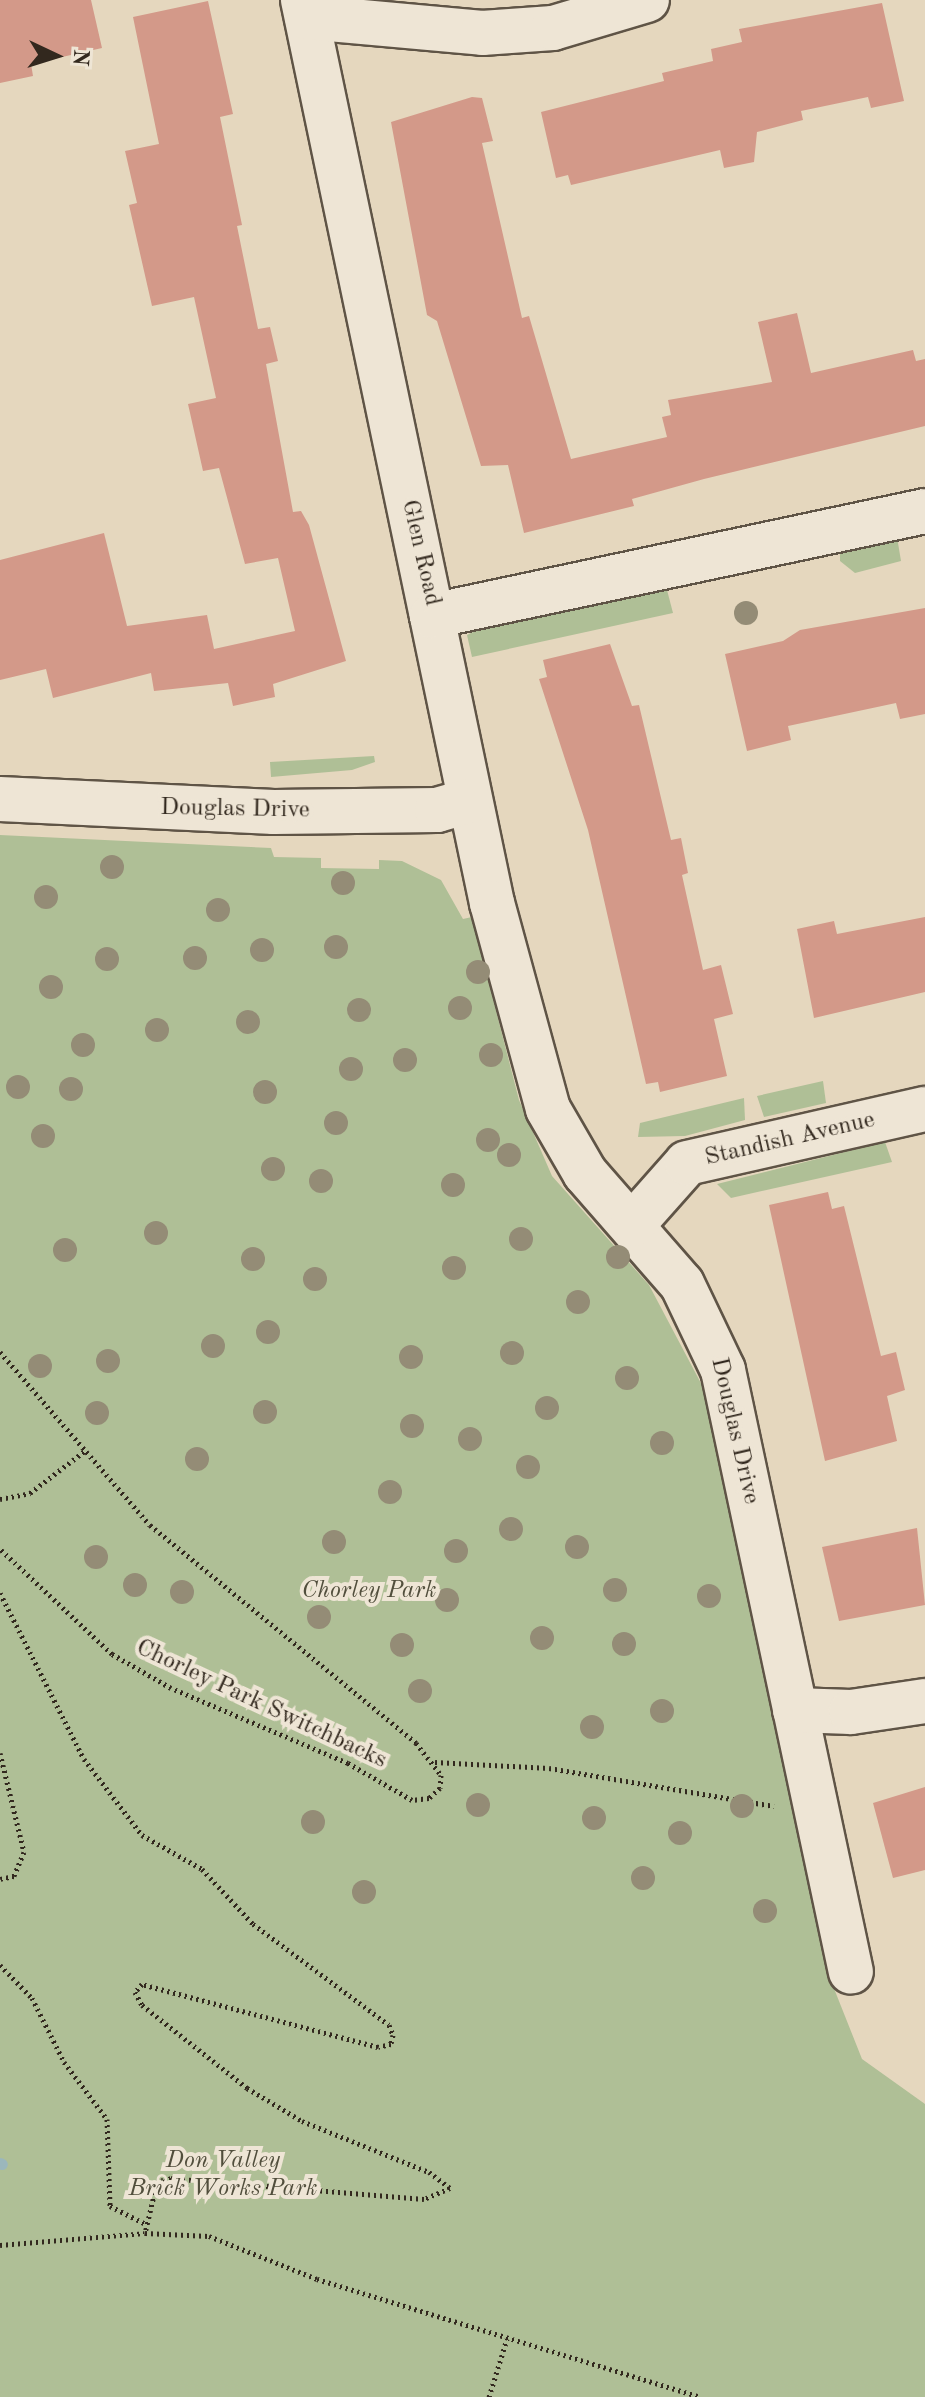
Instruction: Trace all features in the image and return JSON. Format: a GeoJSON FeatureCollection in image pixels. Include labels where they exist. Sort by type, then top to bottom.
{"type":"FeatureCollection","features":[{"type":"Feature","properties":{"kind":"street"},"geometry":{"type":"LineString","coordinates":[[305,8],[482,33],[553,28],[647,0]]}},
{"type":"Feature","properties":{"kind":"street","name":"Glen Road"},"geometry":{"type":"LineString","coordinates":[[305,8],[432,616],[925,511]]}},
{"type":"Feature","properties":{"kind":"street","name":"Douglas Drive"},"geometry":{"type":"LineString","coordinates":[[432,616],[469,801],[548,1109],[571,1155],[682,1284],[723,1370],[851,1972]]}},
{"type":"Feature","properties":{"kind":"street","name":"Douglas Drive"},"geometry":{"type":"LineString","coordinates":[[0,799],[274,812],[437,810],[469,801]]}},
{"type":"Feature","properties":{"kind":"street","name":"Standish Avenue"},"geometry":{"type":"LineString","coordinates":[[633,1224],[687,1163],[925,1109]]}},
{"type":"Feature","properties":{"kind":"street"},"geometry":{"type":"LineString","coordinates":[[795,1710],[851,1712],[925,1701]]}},
{"type":"Feature","properties":{"kind":"path","name":"Chorley Park Switchbacks"},"geometry":{"type":"LineString","coordinates":[[0,1352],[150,1525],[235,1588],[434,1762],[440,1788],[429,1798],[412,1800],[348,1763],[171,1688],[112,1654],[0,1549]]}},
{"type":"Feature","properties":{"kind":"path"},"geometry":{"type":"LineString","coordinates":[[0,1499],[20,1495],[48,1481],[86,1450]]}},
{"type":"Feature","properties":{"kind":"path"},"geometry":{"type":"LineString","coordinates":[[0,1593],[84,1759],[142,1835],[202,1869],[253,1924],[389,2025],[393,2035],[391,2044],[378,2047],[142,1984],[135,1992],[142,2005],[247,2088],[302,2121],[429,2172],[450,2188],[424,2199],[171,2178],[156,2187],[145,2233]]}},
{"type":"Feature","properties":{"kind":"path"},"geometry":{"type":"LineString","coordinates":[[0,1753],[24,1852],[14,1876],[0,1879]]}},
{"type":"Feature","properties":{"kind":"path"},"geometry":{"type":"LineString","coordinates":[[434,1762],[549,1768],[818,1813]]}},
{"type":"Feature","properties":{"kind":"path"},"geometry":{"type":"LineString","coordinates":[[0,1965],[32,1998],[64,2062],[107,2119],[110,2206],[146,2224]]}},
{"type":"Feature","properties":{"kind":"path"},"geometry":{"type":"LineString","coordinates":[[0,2245],[145,2233],[209,2236],[317,2279],[701,2397]]}},
{"type":"Feature","properties":{"kind":"path"},"geometry":{"type":"LineString","coordinates":[[489,2397],[507,2339]]}},
{"type":"Feature","properties":{"kind":"green space"},"geometry":{"type":"Polygon","coordinates":[[[897,537],[901,561],[855,573],[840,561],[840,550],[897,537]]]}},
{"type":"Feature","properties":{"kind":"green space"},"geometry":{"type":"Polygon","coordinates":[[[667,590],[673,613],[472,657],[467,635],[475,631],[667,590]]]}},
{"type":"Feature","properties":{"kind":"green space"},"geometry":{"type":"Polygon","coordinates":[[[374,756],[375,762],[352,770],[271,777],[270,762],[374,756]]]}},
{"type":"Feature","properties":{"kind":"green space","name":"Chorley Park"},"geometry":{"type":"Polygon","coordinates":[[[0,835],[271,848],[274,857],[321,858],[321,868],[379,869],[379,860],[402,861],[441,880],[463,919],[472,917],[519,1100],[552,1176],[649,1285],[704,1389],[835,1991],[862,2059],[925,2104],[925,2397],[0,2397],[0,835]]]}},
{"type":"Feature","properties":{"kind":"green space"},"geometry":{"type":"Polygon","coordinates":[[[823,1081],[826,1103],[764,1117],[757,1096],[823,1081]]]}},
{"type":"Feature","properties":{"kind":"green space"},"geometry":{"type":"Polygon","coordinates":[[[744,1098],[745,1120],[685,1136],[638,1137],[640,1123],[744,1098]]]}},
{"type":"Feature","properties":{"kind":"green space"},"geometry":{"type":"Polygon","coordinates":[[[885,1142],[892,1162],[731,1198],[717,1184],[885,1142]]]}},
{"type":"Feature","properties":{"kind":"building"},"geometry":{"type":"Polygon","coordinates":[[[0,0],[91,0],[102,48],[31,64],[33,76],[0,83],[0,0]]]}},
{"type":"Feature","properties":{"kind":"building"},"geometry":{"type":"Polygon","coordinates":[[[208,1],[233,114],[220,117],[242,225],[237,226],[258,329],[270,327],[278,361],[266,364],[293,512],[301,511],[309,525],[346,661],[273,684],[275,697],[233,706],[228,683],[154,691],[151,673],[53,698],[46,669],[0,680],[0,560],[104,533],[127,626],[207,615],[214,649],[295,631],[278,558],[245,564],[219,468],[203,471],[188,404],[216,398],[194,297],[152,306],[129,205],[137,203],[125,151],[159,144],[133,17],[208,1]]]}},
{"type":"Feature","properties":{"kind":"building"},"geometry":{"type":"Polygon","coordinates":[[[882,3],[904,101],[871,108],[868,97],[801,111],[803,120],[757,132],[754,162],[724,168],[720,150],[571,185],[568,175],[556,178],[541,112],[664,81],[662,73],[713,61],[711,49],[742,42],[739,29],[882,3]]]}},
{"type":"Feature","properties":{"kind":"building"},"geometry":{"type":"Polygon","coordinates":[[[472,97],[482,98],[493,141],[482,143],[522,318],[529,316],[571,459],[667,437],[662,417],[671,415],[668,400],[772,382],[758,322],[797,313],[811,373],[913,350],[916,361],[925,359],[925,426],[704,479],[632,499],[634,506],[524,533],[508,465],[481,466],[437,321],[427,315],[391,122],[472,97]]]}},
{"type":"Feature","properties":{"kind":"building"},"geometry":{"type":"Polygon","coordinates":[[[925,608],[925,714],[900,719],[896,703],[788,726],[791,740],[747,751],[725,654],[783,641],[800,630],[925,608]]]}},
{"type":"Feature","properties":{"kind":"building"},"geometry":{"type":"Polygon","coordinates":[[[610,644],[632,706],[639,705],[671,840],[681,838],[688,873],[682,875],[703,970],[721,965],[733,1014],[714,1019],[727,1076],[660,1092],[658,1082],[646,1084],[588,830],[539,679],[547,677],[543,660],[610,644]]]}},
{"type":"Feature","properties":{"kind":"building"},"geometry":{"type":"Polygon","coordinates":[[[925,917],[925,992],[814,1018],[797,929],[834,921],[837,934],[925,917]]]}},
{"type":"Feature","properties":{"kind":"building"},"geometry":{"type":"Polygon","coordinates":[[[828,1192],[832,1209],[844,1206],[881,1356],[896,1352],[905,1390],[887,1396],[897,1441],[825,1461],[769,1205],[828,1192]]]}},
{"type":"Feature","properties":{"kind":"building"},"geometry":{"type":"Polygon","coordinates":[[[917,1528],[925,1605],[839,1621],[822,1547],[917,1528]]]}},
{"type":"Feature","properties":{"kind":"building"},"geometry":{"type":"Polygon","coordinates":[[[925,1787],[925,1870],[893,1878],[873,1803],[925,1787]]]}},
{"type":"Feature","properties":{"kind":"park label","name":"Don Valley Brick Works Park"},"geometry":{"type":"Point","coordinates":[223,2176]}}]}
